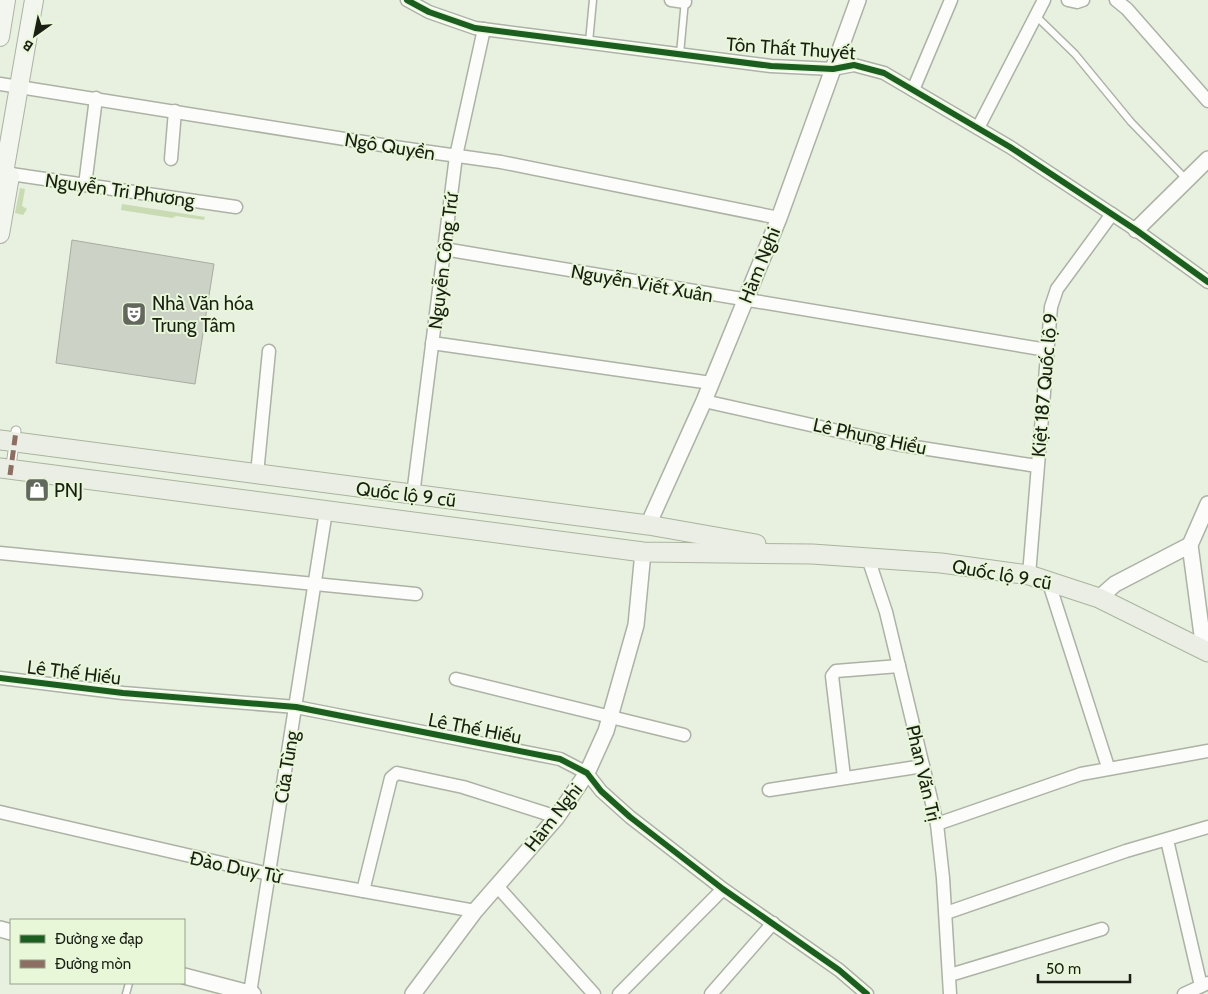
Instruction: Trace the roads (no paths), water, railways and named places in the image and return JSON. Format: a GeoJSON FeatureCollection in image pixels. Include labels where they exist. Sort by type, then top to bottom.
{"type":"FeatureCollection","features":[{"type":"Feature","properties":{"kind":"main road"},"geometry":{"type":"LineString","coordinates":[[0,37],[6,0]]}},
{"type":"Feature","properties":{"kind":"main road"},"geometry":{"type":"LineString","coordinates":[[0,234],[5,174],[18,85],[34,0]]}},
{"type":"Feature","properties":{"kind":"main road","name":"Quốc lộ 9 cũ"},"geometry":{"type":"LineString","coordinates":[[10,438],[257,474],[648,525],[812,554]]}},
{"type":"Feature","properties":{"kind":"main road","name":"Quốc lộ 9 cũ"},"geometry":{"type":"LineString","coordinates":[[7,471],[643,552],[812,554],[941,563],[1029,575],[1099,598],[1206,651]]}},
{"type":"Feature","properties":{"kind":"main road"},"geometry":{"type":"LineString","coordinates":[[253,501],[257,474]]}},
{"type":"Feature","properties":{"kind":"main road"},"geometry":{"type":"LineString","coordinates":[[326,511],[331,484]]}},
{"type":"Feature","properties":{"kind":"main road"},"geometry":{"type":"LineString","coordinates":[[409,521],[413,494]]}},
{"type":"Feature","properties":{"kind":"main road"},"geometry":{"type":"LineString","coordinates":[[643,552],[648,525]]}},
{"type":"Feature","properties":{"kind":"street"},"geometry":{"type":"LineString","coordinates":[[672,0],[685,1]]}},
{"type":"Feature","properties":{"kind":"street","name":"Hàm Nghi"},"geometry":{"type":"LineString","coordinates":[[648,525],[704,401],[779,218],[858,0]]}},
{"type":"Feature","properties":{"kind":"street"},"geometry":{"type":"LineString","coordinates":[[913,90],[951,0]]}},
{"type":"Feature","properties":{"kind":"street"},"geometry":{"type":"LineString","coordinates":[[978,128],[1044,0]]}},
{"type":"Feature","properties":{"kind":"street"},"geometry":{"type":"LineString","coordinates":[[1068,0],[1077,2],[1083,0]]}},
{"type":"Feature","properties":{"kind":"street"},"geometry":{"type":"LineString","coordinates":[[1116,0],[1127,9],[1208,100]]}},
{"type":"Feature","properties":{"kind":"street","name":"Tôn Thất Thuyết"},"geometry":{"type":"LineString","coordinates":[[411,1],[429,12],[484,29],[771,66],[833,69],[854,66],[884,73],[978,128],[1112,214],[1208,282]]}},
{"type":"Feature","properties":{"kind":"street","name":"Nguyễn Công Trứ"},"geometry":{"type":"LineString","coordinates":[[413,494],[456,156],[484,29]]}},
{"type":"Feature","properties":{"kind":"street","name":"Ngô Quyền"},"geometry":{"type":"LineString","coordinates":[[0,84],[18,85],[501,162],[779,218]]}},
{"type":"Feature","properties":{"kind":"street"},"geometry":{"type":"LineString","coordinates":[[85,185],[96,98]]}},
{"type":"Feature","properties":{"kind":"street"},"geometry":{"type":"LineString","coordinates":[[171,159],[175,111]]}},
{"type":"Feature","properties":{"kind":"street"},"geometry":{"type":"LineString","coordinates":[[1136,230],[1208,159]]}},
{"type":"Feature","properties":{"kind":"street","name":"Nguyễn Tri Phương"},"geometry":{"type":"LineString","coordinates":[[5,174],[236,207]]}},
{"type":"Feature","properties":{"kind":"street","name":"Kiệt 187 Quốc lộ 9"},"geometry":{"type":"LineString","coordinates":[[1029,575],[1051,307],[1057,289],[1112,214]]}},
{"type":"Feature","properties":{"kind":"street","name":"Nguyễn Viết Xuân"},"geometry":{"type":"LineString","coordinates":[[444,249],[745,301],[1047,350]]}},
{"type":"Feature","properties":{"kind":"street"},"geometry":{"type":"LineString","coordinates":[[432,343],[711,383]]}},
{"type":"Feature","properties":{"kind":"street"},"geometry":{"type":"LineString","coordinates":[[257,474],[269,351]]}},
{"type":"Feature","properties":{"kind":"street","name":"Lê Phụng Hiểu"},"geometry":{"type":"LineString","coordinates":[[704,401],[896,444],[1037,466]]}},
{"type":"Feature","properties":{"kind":"street"},"geometry":{"type":"LineString","coordinates":[[7,471],[10,438]]}},
{"type":"Feature","properties":{"kind":"street"},"geometry":{"type":"LineString","coordinates":[[1206,651],[1190,545],[1208,505]]}},
{"type":"Feature","properties":{"kind":"street","name":"Cửa Tùng"},"geometry":{"type":"LineString","coordinates":[[251,994],[326,511]]}},
{"type":"Feature","properties":{"kind":"street"},"geometry":{"type":"LineString","coordinates":[[1099,598],[1115,584],[1190,545]]}},
{"type":"Feature","properties":{"kind":"street","name":"Hàm Nghi"},"geometry":{"type":"LineString","coordinates":[[413,994],[475,911],[557,818],[587,773],[610,717],[636,625],[643,552]]}},
{"type":"Feature","properties":{"kind":"street"},"geometry":{"type":"LineString","coordinates":[[0,553],[416,594]]}},
{"type":"Feature","properties":{"kind":"street","name":"Phan Văn Trị"},"geometry":{"type":"LineString","coordinates":[[868,558],[886,612],[937,824],[946,913],[950,994]]}},
{"type":"Feature","properties":{"kind":"street"},"geometry":{"type":"LineString","coordinates":[[1048,580],[1108,767]]}},
{"type":"Feature","properties":{"kind":"street"},"geometry":{"type":"LineString","coordinates":[[844,777],[832,676],[836,671],[899,666]]}},
{"type":"Feature","properties":{"kind":"street","name":"Lê Thế Hiếu"},"geometry":{"type":"LineString","coordinates":[[0,678],[123,694],[296,706],[560,760],[587,773],[601,791],[630,817],[723,889],[839,970],[867,994]]}},
{"type":"Feature","properties":{"kind":"street"},"geometry":{"type":"LineString","coordinates":[[456,679],[684,735]]}},
{"type":"Feature","properties":{"kind":"street"},"geometry":{"type":"LineString","coordinates":[[937,824],[1081,774],[1108,767],[1208,751]]}},
{"type":"Feature","properties":{"kind":"street"},"geometry":{"type":"LineString","coordinates":[[769,790],[923,766]]}},
{"type":"Feature","properties":{"kind":"street"},"geometry":{"type":"LineString","coordinates":[[363,892],[391,778],[397,773],[463,787],[557,818]]}},
{"type":"Feature","properties":{"kind":"street","name":"Đào Duy Từ"},"geometry":{"type":"LineString","coordinates":[[0,812],[269,874],[475,911]]}},
{"type":"Feature","properties":{"kind":"street"},"geometry":{"type":"LineString","coordinates":[[946,913],[1126,851],[1208,827]]}},
{"type":"Feature","properties":{"kind":"street"},"geometry":{"type":"LineString","coordinates":[[1167,840],[1205,984],[1184,994]]}},
{"type":"Feature","properties":{"kind":"street"},"geometry":{"type":"LineString","coordinates":[[496,886],[594,994]]}},
{"type":"Feature","properties":{"kind":"street"},"geometry":{"type":"LineString","coordinates":[[619,994],[723,889]]}},
{"type":"Feature","properties":{"kind":"street"},"geometry":{"type":"LineString","coordinates":[[712,994],[773,923]]}},
{"type":"Feature","properties":{"kind":"street"},"geometry":{"type":"LineString","coordinates":[[950,975],[1102,929]]}},
{"type":"Feature","properties":{"kind":"street"},"geometry":{"type":"LineString","coordinates":[[185,976],[218,990],[251,994]]}},
{"type":"Feature","properties":{"kind":"lane"},"geometry":{"type":"LineString","coordinates":[[588,42],[594,0]]}},
{"type":"Feature","properties":{"kind":"lane"},"geometry":{"type":"LineString","coordinates":[[680,54],[685,1]]}},
{"type":"Feature","properties":{"kind":"lane"},"geometry":{"type":"LineString","coordinates":[[1036,16],[1076,54],[1131,122],[1187,180]]}},
{"type":"Feature","properties":{"kind":"place","name":"Nhà Văn hóa Trung Tâm"},"geometry":{"type":"Point","coordinates":[134,314]}},
{"type":"Feature","properties":{"kind":"place","name":"PNJ"},"geometry":{"type":"Point","coordinates":[37,490]}}]}
